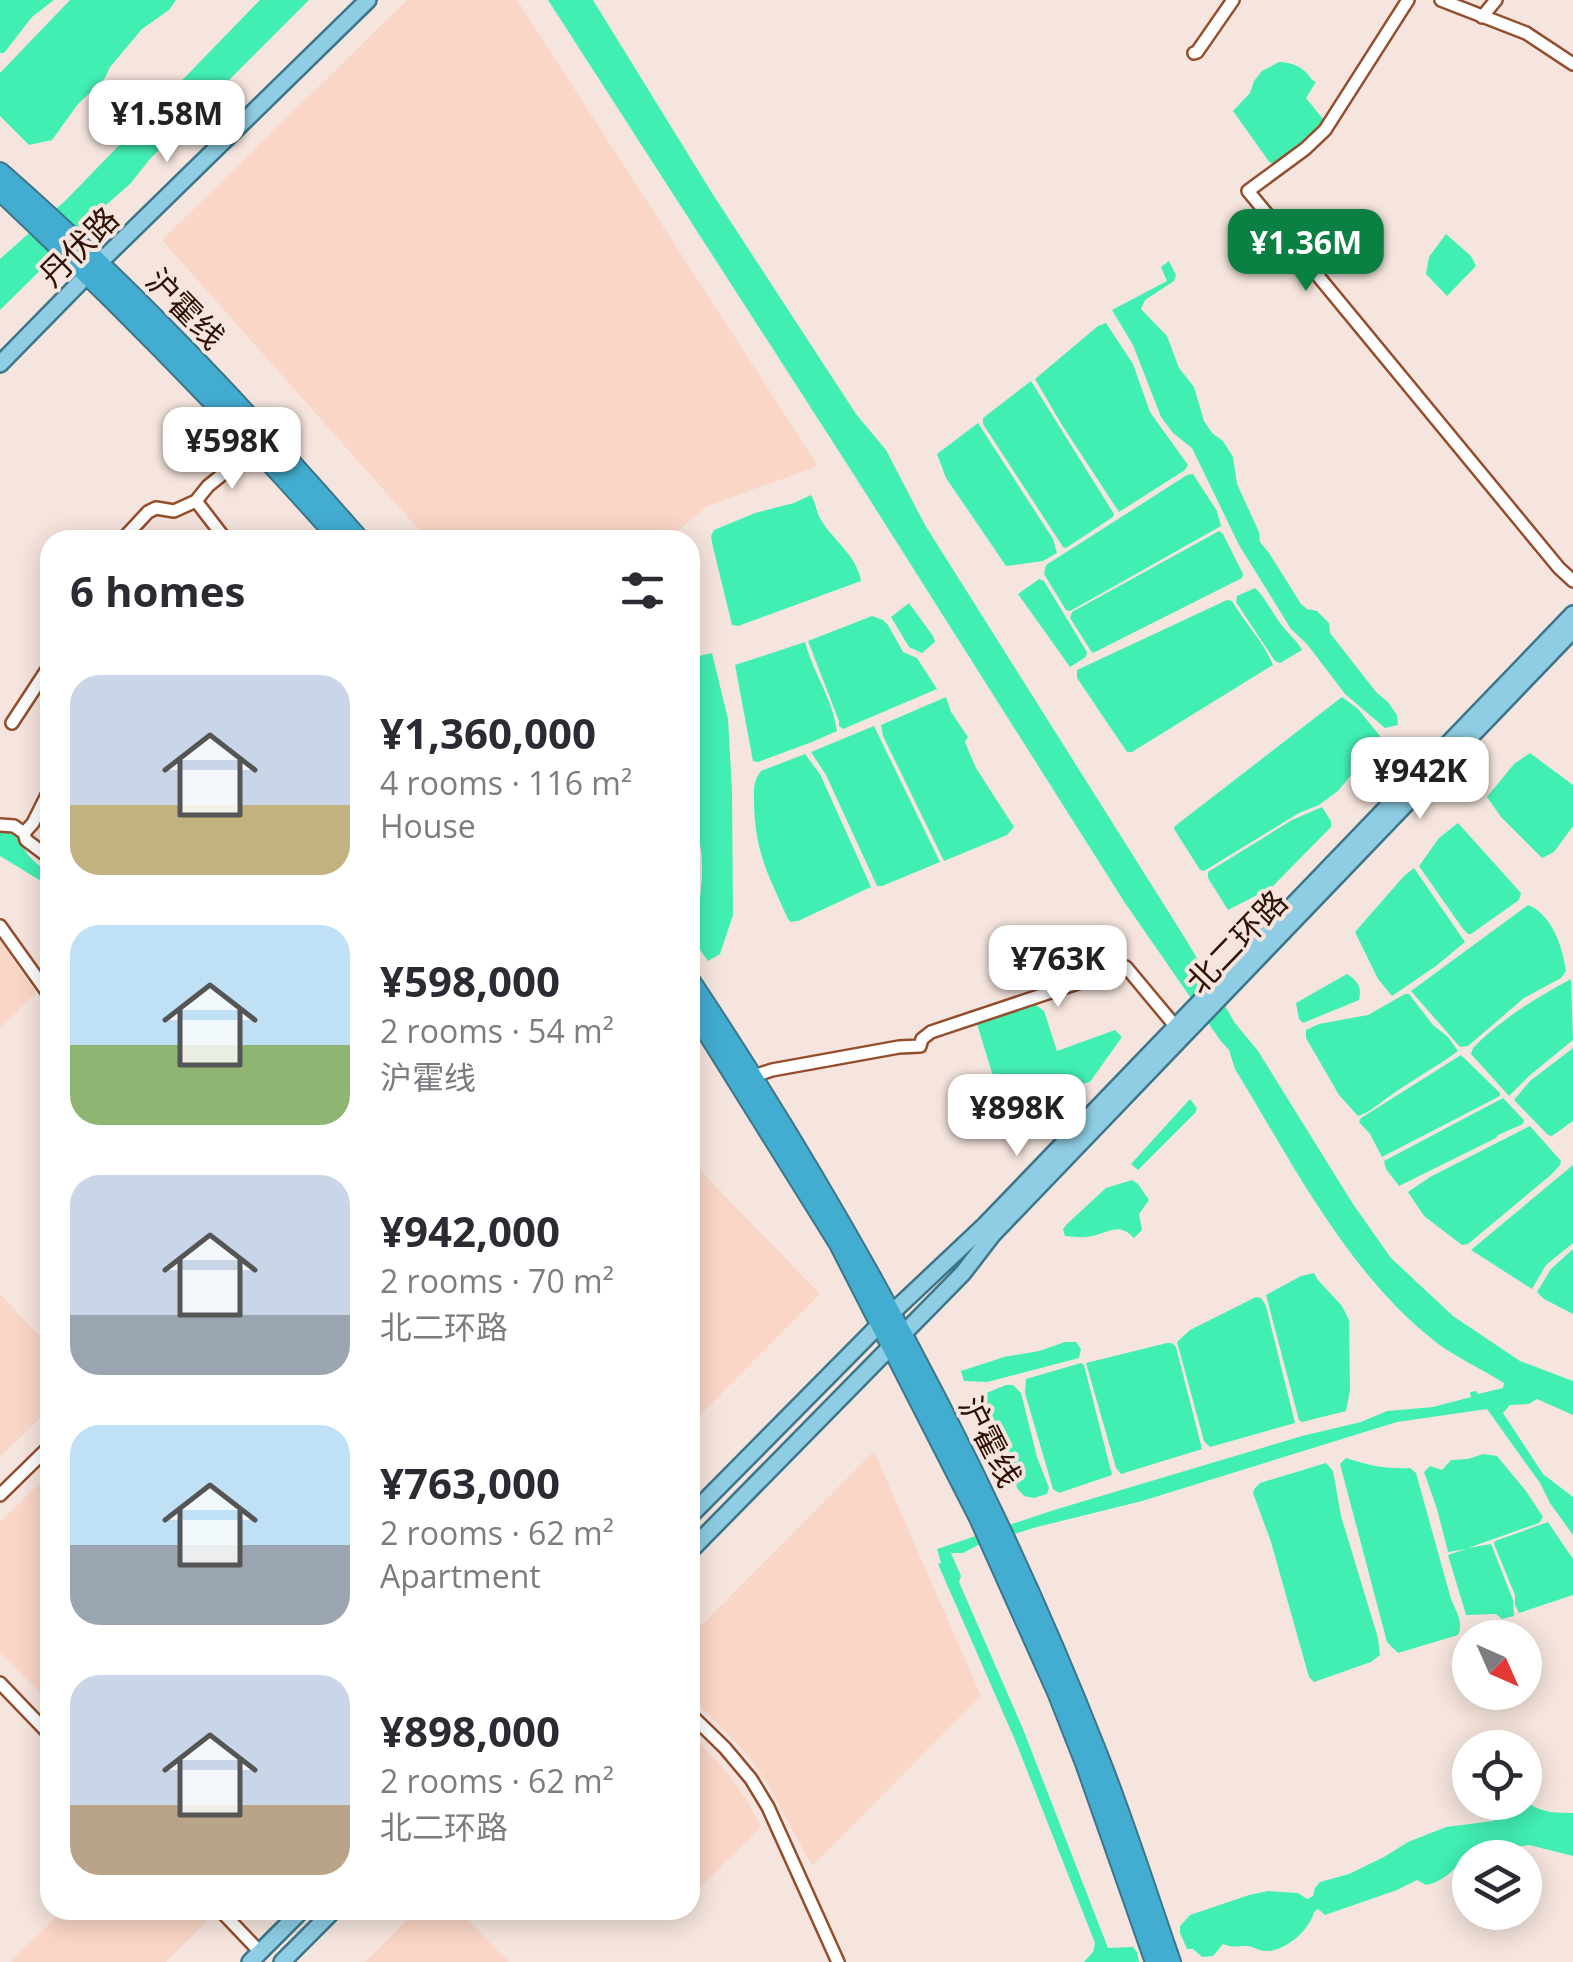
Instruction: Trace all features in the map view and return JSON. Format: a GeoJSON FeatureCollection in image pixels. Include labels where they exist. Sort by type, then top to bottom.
{"type":"FeatureCollection","features":[{"type":"Feature","properties":{"kind":"highway","name":"沪霍线"},"geometry":{"type":"LineString","coordinates":[[0,172],[36,214],[350,530]]}},
{"type":"Feature","properties":{"kind":"highway","name":"沪霍线"},"geometry":{"type":"LineString","coordinates":[[0,191],[36,214]]}},
{"type":"Feature","properties":{"kind":"highway","name":"沪霍线"},"geometry":{"type":"LineString","coordinates":[[264,442],[332,530]]}},
{"type":"Feature","properties":{"kind":"highway","name":"沪霍线"},"geometry":{"type":"LineString","coordinates":[[700,995],[822,1188],[897,1339],[994,1513],[1091,1739],[1171,1962]]}},
{"type":"Feature","properties":{"kind":"highway","name":"沪霍线"},"geometry":{"type":"LineString","coordinates":[[700,1022],[886,1318]]}},
{"type":"Feature","properties":{"kind":"highway","name":"沪霍线"},"geometry":{"type":"LineString","coordinates":[[897,1339],[1057,1692],[1155,1962]]}},
{"type":"Feature","properties":{"kind":"main road","name":"丹伏路"},"geometry":{"type":"LineString","coordinates":[[0,364],[368,0]]}},
{"type":"Feature","properties":{"kind":"main road","name":"北二环路"},"geometry":{"type":"LineString","coordinates":[[1230,978],[1573,614]]}},
{"type":"Feature","properties":{"kind":"main road","name":"北二环路"},"geometry":{"type":"LineString","coordinates":[[700,1506],[886,1318],[985,1226],[1573,630]]}},
{"type":"Feature","properties":{"kind":"main road","name":"北二环路"},"geometry":{"type":"LineString","coordinates":[[700,1540],[964,1273],[993,1234],[1182,1026]]}},
{"type":"Feature","properties":{"kind":"main road"},"geometry":{"type":"LineString","coordinates":[[260,1959],[293,1920]]}},
{"type":"Feature","properties":{"kind":"main road"},"geometry":{"type":"LineString","coordinates":[[282,1962],[324,1920]]}},
{"type":"Feature","properties":{"kind":"street"},"geometry":{"type":"LineString","coordinates":[[1194,53],[1233,0]]}},
{"type":"Feature","properties":{"kind":"street"},"geometry":{"type":"LineString","coordinates":[[1408,0],[1325,130],[1248,191],[1573,581]]}},
{"type":"Feature","properties":{"kind":"street"},"geometry":{"type":"LineString","coordinates":[[1441,0],[1526,33],[1573,64]]}},
{"type":"Feature","properties":{"kind":"street"},"geometry":{"type":"LineString","coordinates":[[1482,16],[1496,0]]}},
{"type":"Feature","properties":{"kind":"street"},"geometry":{"type":"LineString","coordinates":[[131,530],[156,508],[174,511],[196,501],[208,486],[264,442]]}},
{"type":"Feature","properties":{"kind":"street"},"geometry":{"type":"LineString","coordinates":[[196,501],[218,530]]}},
{"type":"Feature","properties":{"kind":"street"},"geometry":{"type":"LineString","coordinates":[[12,723],[40,680]]}},
{"type":"Feature","properties":{"kind":"street"},"geometry":{"type":"LineString","coordinates":[[24,833],[40,810]]}},
{"type":"Feature","properties":{"kind":"street"},"geometry":{"type":"LineString","coordinates":[[0,825],[14,826],[40,850]]}},
{"type":"Feature","properties":{"kind":"street"},"geometry":{"type":"LineString","coordinates":[[0,926],[40,982]]}},
{"type":"Feature","properties":{"kind":"street"},"geometry":{"type":"LineString","coordinates":[[754,1076],[920,1046],[931,1032],[948,1025],[1126,967],[1182,1026]]}},
{"type":"Feature","properties":{"kind":"street"},"geometry":{"type":"LineString","coordinates":[[0,1495],[40,1456]]}},
{"type":"Feature","properties":{"kind":"street"},"geometry":{"type":"LineString","coordinates":[[0,1684],[40,1725]]}},
{"type":"Feature","properties":{"kind":"street"},"geometry":{"type":"LineString","coordinates":[[700,1724],[725,1748],[759,1793],[838,1962]]}},
{"type":"Feature","properties":{"kind":"street"},"geometry":{"type":"LineString","coordinates":[[228,1920],[260,1959]]}},
{"type":"Feature","properties":{"kind":"shaded area"},"geometry":{"type":"Polygon","coordinates":[[[0,0],[54,0],[32,17],[0,53],[0,0]]]}},
{"type":"Feature","properties":{"kind":"shaded area"},"geometry":{"type":"Polygon","coordinates":[[[70,0],[176,0],[169,10],[142,29],[52,140],[29,145],[0,116],[0,73],[70,0]]]}},
{"type":"Feature","properties":{"kind":"shaded area"},"geometry":{"type":"Polygon","coordinates":[[[260,0],[309,0],[150,159],[130,184],[82,226],[0,310],[0,259],[66,200],[260,0]]]}},
{"type":"Feature","properties":{"kind":"shaded area"},"geometry":{"type":"Polygon","coordinates":[[[407,0],[517,0],[818,466],[707,506],[679,530],[419,530],[162,240],[407,0]]]}},
{"type":"Feature","properties":{"kind":"shaded area"},"geometry":{"type":"Polygon","coordinates":[[[548,0],[593,0],[712,193],[856,414],[886,450],[925,525],[1235,1023],[1258,1051],[1391,1258],[1453,1316],[1520,1361],[1573,1381],[1573,1415],[1537,1399],[1529,1404],[1510,1405],[1503,1413],[1543,1474],[1573,1497],[1573,1535],[1487,1409],[1397,1422],[1142,1501],[1037,1527],[963,1553],[951,1553],[961,1576],[959,1582],[1023,1729],[1108,1948],[1133,1947],[1139,1962],[1084,1962],[1095,1943],[1015,1740],[938,1564],[941,1563],[937,1549],[1387,1411],[1433,1407],[1471,1397],[1470,1392],[1503,1388],[1504,1383],[1437,1343],[1405,1315],[1349,1251],[1324,1215],[1235,1069],[1229,1050],[1125,903],[548,0]]]}},
{"type":"Feature","properties":{"kind":"shaded area"},"geometry":{"type":"Polygon","coordinates":[[[1279,62],[1298,66],[1316,82],[1306,98],[1323,119],[1301,147],[1270,163],[1233,111],[1250,93],[1262,71],[1279,62]]]}},
{"type":"Feature","properties":{"kind":"shaded area"},"geometry":{"type":"Polygon","coordinates":[[[1446,234],[1471,256],[1476,266],[1447,296],[1426,274],[1429,257],[1446,234]]]}},
{"type":"Feature","properties":{"kind":"shaded area"},"geometry":{"type":"Polygon","coordinates":[[[1169,261],[1176,275],[1174,281],[1145,300],[1141,309],[1167,336],[1179,368],[1194,387],[1204,421],[1233,457],[1237,484],[1260,542],[1301,604],[1317,611],[1329,623],[1330,633],[1397,715],[1398,725],[1385,728],[1345,694],[1291,629],[1239,545],[1192,448],[1161,417],[1133,345],[1112,310],[1167,281],[1161,267],[1169,261]]]}},
{"type":"Feature","properties":{"kind":"shaded area"},"geometry":{"type":"Polygon","coordinates":[[[1106,323],[1133,364],[1150,412],[1188,465],[1119,512],[1035,379],[1106,323]]]}},
{"type":"Feature","properties":{"kind":"shaded area"},"geometry":{"type":"Polygon","coordinates":[[[1031,381],[1114,514],[1066,548],[983,424],[983,418],[1031,381]]]}},
{"type":"Feature","properties":{"kind":"shaded area"},"geometry":{"type":"Polygon","coordinates":[[[978,423],[1053,539],[1057,553],[1043,561],[1006,566],[946,478],[937,454],[978,423]]]}},
{"type":"Feature","properties":{"kind":"shaded area"},"geometry":{"type":"Polygon","coordinates":[[[1193,474],[1217,511],[1221,526],[1066,610],[1044,574],[1046,565],[1193,474]]]}},
{"type":"Feature","properties":{"kind":"shaded area"},"geometry":{"type":"Polygon","coordinates":[[[811,495],[825,526],[855,563],[861,581],[732,625],[713,547],[714,530],[811,495]]]}},
{"type":"Feature","properties":{"kind":"shaded area"},"geometry":{"type":"Polygon","coordinates":[[[1219,531],[1242,578],[1091,651],[1070,618],[1072,612],[1219,531]]]}},
{"type":"Feature","properties":{"kind":"shaded area"},"geometry":{"type":"Polygon","coordinates":[[[1039,579],[1044,581],[1087,652],[1086,657],[1070,667],[1018,594],[1039,579]]]}},
{"type":"Feature","properties":{"kind":"shaded area"},"geometry":{"type":"Polygon","coordinates":[[[1255,588],[1302,650],[1280,663],[1236,602],[1237,596],[1255,588]]]}},
{"type":"Feature","properties":{"kind":"shaded area"},"geometry":{"type":"Polygon","coordinates":[[[1232,601],[1273,665],[1127,752],[1077,678],[1077,670],[1232,601]]]}},
{"type":"Feature","properties":{"kind":"shaded area"},"geometry":{"type":"Polygon","coordinates":[[[909,603],[935,642],[922,653],[909,647],[891,617],[909,603]]]}},
{"type":"Feature","properties":{"kind":"shaded area"},"geometry":{"type":"Polygon","coordinates":[[[872,616],[888,625],[903,652],[917,658],[937,689],[843,729],[808,641],[872,616]]]}},
{"type":"Feature","properties":{"kind":"shaded area"},"geometry":{"type":"Polygon","coordinates":[[[805,642],[837,731],[753,761],[735,665],[805,642]]]}},
{"type":"Feature","properties":{"kind":"shaded area"},"geometry":{"type":"Polygon","coordinates":[[[712,653],[728,719],[732,790],[733,915],[720,954],[708,961],[700,950],[700,656],[712,653]]]}},
{"type":"Feature","properties":{"kind":"shaded area"},"geometry":{"type":"Polygon","coordinates":[[[946,697],[968,737],[965,742],[976,768],[1014,827],[1007,835],[944,861],[881,725],[946,697]]]}},
{"type":"Feature","properties":{"kind":"shaded area"},"geometry":{"type":"Polygon","coordinates":[[[1342,697],[1358,709],[1380,740],[1338,791],[1319,805],[1200,870],[1175,826],[1342,697]]]}},
{"type":"Feature","properties":{"kind":"shaded area"},"geometry":{"type":"Polygon","coordinates":[[[874,726],[940,862],[882,886],[877,886],[826,775],[811,752],[874,726]]]}},
{"type":"Feature","properties":{"kind":"shaded area"},"geometry":{"type":"Polygon","coordinates":[[[1530,753],[1573,785],[1573,826],[1554,852],[1542,858],[1487,797],[1514,764],[1530,753]]]}},
{"type":"Feature","properties":{"kind":"shaded area"},"geometry":{"type":"Polygon","coordinates":[[[805,754],[820,774],[871,887],[791,922],[760,850],[754,789],[761,771],[805,754]]]}},
{"type":"Feature","properties":{"kind":"shaded area"},"geometry":{"type":"Polygon","coordinates":[[[1322,807],[1331,827],[1271,888],[1228,910],[1208,872],[1292,820],[1322,807]]]}},
{"type":"Feature","properties":{"kind":"shaded area"},"geometry":{"type":"Polygon","coordinates":[[[1458,823],[1521,893],[1519,900],[1471,934],[1463,929],[1419,866],[1439,838],[1458,823]]]}},
{"type":"Feature","properties":{"kind":"shaded area"},"geometry":{"type":"Polygon","coordinates":[[[0,831],[15,836],[40,865],[40,880],[0,856],[0,831]]]}},
{"type":"Feature","properties":{"kind":"shaded area"},"geometry":{"type":"Polygon","coordinates":[[[1414,868],[1465,942],[1392,996],[1378,979],[1355,932],[1414,868]]]}},
{"type":"Feature","properties":{"kind":"shaded area"},"geometry":{"type":"Polygon","coordinates":[[[1528,905],[1550,924],[1566,971],[1561,978],[1524,998],[1468,1046],[1460,1047],[1411,991],[1528,905]]]}},
{"type":"Feature","properties":{"kind":"shaded area"},"geometry":{"type":"Polygon","coordinates":[[[0,940],[36,993],[0,1028],[0,940]]]}},
{"type":"Feature","properties":{"kind":"shaded area"},"geometry":{"type":"Polygon","coordinates":[[[1347,974],[1358,985],[1359,1000],[1303,1023],[1296,1003],[1347,974]]]}},
{"type":"Feature","properties":{"kind":"shaded area"},"geometry":{"type":"Polygon","coordinates":[[[1571,979],[1573,1040],[1509,1096],[1471,1054],[1473,1048],[1519,1010],[1571,979]]]}},
{"type":"Feature","properties":{"kind":"shaded area"},"geometry":{"type":"Polygon","coordinates":[[[1405,994],[1458,1051],[1358,1116],[1339,1095],[1306,1038],[1306,1030],[1368,1015],[1405,994]]]}},
{"type":"Feature","properties":{"kind":"shaded area"},"geometry":{"type":"Polygon","coordinates":[[[1032,1002],[1044,1011],[1057,1051],[1115,1030],[1122,1037],[1090,1082],[1060,1090],[1055,1075],[997,1089],[977,1024],[1032,1002]]]}},
{"type":"Feature","properties":{"kind":"shaded area"},"geometry":{"type":"Polygon","coordinates":[[[1573,1048],[1573,1121],[1548,1135],[1514,1100],[1530,1081],[1573,1048]]]}},
{"type":"Feature","properties":{"kind":"shaded area"},"geometry":{"type":"Polygon","coordinates":[[[1461,1055],[1500,1096],[1382,1157],[1359,1122],[1361,1118],[1461,1055]]]}},
{"type":"Feature","properties":{"kind":"shaded area"},"geometry":{"type":"Polygon","coordinates":[[[1503,1098],[1524,1120],[1523,1124],[1399,1186],[1386,1169],[1384,1161],[1503,1098]]]}},
{"type":"Feature","properties":{"kind":"shaded area"},"geometry":{"type":"Polygon","coordinates":[[[1190,1099],[1197,1108],[1195,1113],[1138,1170],[1131,1164],[1190,1099]]]}},
{"type":"Feature","properties":{"kind":"shaded area"},"geometry":{"type":"Polygon","coordinates":[[[1530,1126],[1561,1161],[1552,1174],[1468,1244],[1462,1245],[1424,1216],[1408,1192],[1530,1126]]]}},
{"type":"Feature","properties":{"kind":"shaded area"},"geometry":{"type":"Polygon","coordinates":[[[1573,1165],[1573,1243],[1546,1265],[1532,1289],[1471,1250],[1573,1165]]]}},
{"type":"Feature","properties":{"kind":"shaded area"},"geometry":{"type":"Polygon","coordinates":[[[700,1170],[820,1294],[700,1415],[700,1170]]]}},
{"type":"Feature","properties":{"kind":"shaded area"},"geometry":{"type":"Polygon","coordinates":[[[1132,1180],[1149,1200],[1139,1214],[1142,1230],[1134,1238],[1119,1229],[1089,1237],[1065,1236],[1063,1229],[1067,1224],[1106,1188],[1132,1180]]]}},
{"type":"Feature","properties":{"kind":"shaded area"},"geometry":{"type":"Polygon","coordinates":[[[1573,1249],[1573,1314],[1537,1292],[1551,1269],[1573,1249]]]}},
{"type":"Feature","properties":{"kind":"shaded area"},"geometry":{"type":"Polygon","coordinates":[[[1314,1273],[1349,1320],[1350,1390],[1346,1411],[1302,1422],[1266,1295],[1314,1273]]]}},
{"type":"Feature","properties":{"kind":"shaded area"},"geometry":{"type":"Polygon","coordinates":[[[0,1294],[40,1336],[40,1418],[0,1457],[0,1294]]]}},
{"type":"Feature","properties":{"kind":"shaded area"},"geometry":{"type":"Polygon","coordinates":[[[1256,1297],[1266,1306],[1295,1423],[1210,1447],[1204,1441],[1177,1342],[1190,1330],[1256,1297]]]}},
{"type":"Feature","properties":{"kind":"shaded area"},"geometry":{"type":"Polygon","coordinates":[[[1076,1342],[1081,1349],[1079,1358],[987,1382],[964,1381],[961,1371],[1076,1342]]]}},
{"type":"Feature","properties":{"kind":"shaded area"},"geometry":{"type":"Polygon","coordinates":[[[1167,1343],[1176,1347],[1202,1449],[1121,1474],[1086,1363],[1167,1343]]]}},
{"type":"Feature","properties":{"kind":"shaded area"},"geometry":{"type":"Polygon","coordinates":[[[1081,1363],[1112,1475],[1059,1493],[1053,1489],[1025,1393],[1026,1379],[1081,1363]]]}},
{"type":"Feature","properties":{"kind":"shaded area"},"geometry":{"type":"Polygon","coordinates":[[[1013,1385],[1021,1393],[1049,1488],[1047,1494],[1024,1496],[1017,1488],[1011,1463],[976,1401],[1013,1385]]]}},
{"type":"Feature","properties":{"kind":"shaded area"},"geometry":{"type":"Polygon","coordinates":[[[874,1451],[981,1696],[812,1866],[766,1781],[745,1752],[700,1705],[700,1627],[874,1451]]]}},
{"type":"Feature","properties":{"kind":"shaded area"},"geometry":{"type":"Polygon","coordinates":[[[1483,1454],[1497,1456],[1543,1517],[1539,1523],[1468,1548],[1491,1544],[1513,1600],[1514,1616],[1502,1619],[1496,1614],[1466,1615],[1448,1555],[1466,1549],[1448,1552],[1424,1472],[1430,1466],[1442,1470],[1451,1460],[1483,1454]]]}},
{"type":"Feature","properties":{"kind":"shaded area"},"geometry":{"type":"Polygon","coordinates":[[[1346,1458],[1410,1468],[1416,1473],[1459,1617],[1452,1620],[1452,1637],[1398,1653],[1387,1642],[1340,1464],[1346,1458]]]}},
{"type":"Feature","properties":{"kind":"shaded area"},"geometry":{"type":"Polygon","coordinates":[[[1326,1463],[1333,1471],[1341,1516],[1380,1655],[1371,1662],[1314,1682],[1309,1677],[1253,1493],[1260,1483],[1326,1463]]]}},
{"type":"Feature","properties":{"kind":"shaded area"},"geometry":{"type":"Polygon","coordinates":[[[40,1483],[40,1692],[0,1653],[0,1522],[40,1483]]]}},
{"type":"Feature","properties":{"kind":"shaded area"},"geometry":{"type":"Polygon","coordinates":[[[1548,1522],[1573,1559],[1573,1595],[1519,1613],[1494,1544],[1548,1522]]]}},
{"type":"Feature","properties":{"kind":"shaded area"},"geometry":{"type":"Polygon","coordinates":[[[700,1743],[730,1776],[761,1827],[700,1887],[700,1743]]]}},
{"type":"Feature","properties":{"kind":"shaded area"},"geometry":{"type":"Polygon","coordinates":[[[1542,1810],[1573,1813],[1573,1856],[1542,1848],[1542,1840],[1452,1840],[1452,1871],[1438,1881],[1426,1885],[1417,1880],[1325,1915],[1318,1909],[1295,1939],[1272,1951],[1223,1944],[1213,1956],[1202,1957],[1187,1949],[1180,1933],[1180,1926],[1190,1915],[1268,1891],[1298,1893],[1307,1899],[1320,1882],[1349,1874],[1408,1842],[1446,1827],[1542,1820],[1542,1810]]]}},
{"type":"Feature","properties":{"kind":"shaded area"},"geometry":{"type":"Polygon","coordinates":[[[53,1920],[206,1922],[166,1962],[11,1962],[53,1920]]]}},
{"type":"Feature","properties":{"kind":"shaded area"},"geometry":{"type":"Polygon","coordinates":[[[407,1920],[467,1920],[509,1962],[365,1962],[407,1920]]]}}]}
